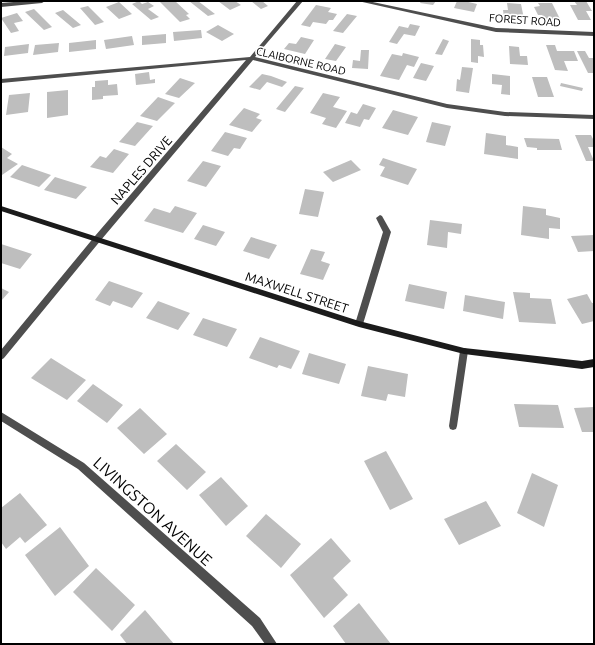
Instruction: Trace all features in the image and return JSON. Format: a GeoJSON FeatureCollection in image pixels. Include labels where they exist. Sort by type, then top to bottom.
{"type":"FeatureCollection","features":[{"type":"Feature","properties":{"kind":"street"},"geometry":{"type":"LineString","coordinates":[[1,5],[42,1]]}},
{"type":"Feature","properties":{"kind":"street","name":"NAPLES DRIVE"},"geometry":{"type":"LineString","coordinates":[[1,356],[98,238],[300,1]]}},
{"type":"Feature","properties":{"kind":"street","name":"FOREST ROAD"},"geometry":{"type":"LineString","coordinates":[[361,1],[496,30],[594,34]]}},
{"type":"Feature","properties":{"kind":"street","name":"CLAIBORNE ROAD"},"geometry":{"type":"LineString","coordinates":[[1,81],[252,58],[447,106],[505,114],[594,117]]}},
{"type":"Feature","properties":{"kind":"street","name":"MAXWELL STREET"},"geometry":{"type":"LineString","coordinates":[[1,208],[98,238],[359,324],[464,351],[582,365],[594,363]]}},
{"type":"Feature","properties":{"kind":"street"},"geometry":{"type":"LineString","coordinates":[[359,324],[387,232],[380,218]]}},
{"type":"Feature","properties":{"kind":"street"},"geometry":{"type":"LineString","coordinates":[[453,426],[464,351]]}},
{"type":"Feature","properties":{"kind":"street","name":"LIVINGSTON AVENUE"},"geometry":{"type":"LineString","coordinates":[[1,416],[81,466],[256,622],[272,644]]}},
{"type":"Feature","properties":{"kind":"building"},"geometry":{"type":"Polygon","coordinates":[[[139,1],[142,4],[148,2],[154,6],[148,9],[159,17],[151,20],[132,4],[139,1]]]}},
{"type":"Feature","properties":{"kind":"building"},"geometry":{"type":"Polygon","coordinates":[[[159,1],[175,1],[189,14],[186,15],[190,19],[180,22],[159,1]]]}},
{"type":"Feature","properties":{"kind":"building"},"geometry":{"type":"Polygon","coordinates":[[[189,1],[198,1],[215,14],[208,16],[189,1]]]}},
{"type":"Feature","properties":{"kind":"building"},"geometry":{"type":"Polygon","coordinates":[[[218,1],[235,1],[241,5],[230,10],[218,1]]]}},
{"type":"Feature","properties":{"kind":"building"},"geometry":{"type":"Polygon","coordinates":[[[251,1],[262,1],[268,6],[261,9],[251,1]]]}},
{"type":"Feature","properties":{"kind":"building"},"geometry":{"type":"Polygon","coordinates":[[[421,1],[436,1],[433,5],[420,3],[421,1]]]}},
{"type":"Feature","properties":{"kind":"building"},"geometry":{"type":"Polygon","coordinates":[[[457,1],[477,4],[474,12],[454,8],[457,1]]]}},
{"type":"Feature","properties":{"kind":"building"},"geometry":{"type":"Polygon","coordinates":[[[574,1],[586,1],[592,11],[586,11],[591,20],[578,20],[570,5],[577,5],[574,1]]]}},
{"type":"Feature","properties":{"kind":"building"},"geometry":{"type":"Polygon","coordinates":[[[119,2],[132,14],[119,19],[106,7],[119,2]]]}},
{"type":"Feature","properties":{"kind":"building"},"geometry":{"type":"Polygon","coordinates":[[[507,3],[521,4],[524,19],[504,18],[503,10],[508,10],[507,3]]]}},
{"type":"Feature","properties":{"kind":"building"},"geometry":{"type":"Polygon","coordinates":[[[538,3],[552,3],[560,19],[544,19],[542,15],[538,15],[534,7],[540,6],[538,3]]]}},
{"type":"Feature","properties":{"kind":"building"},"geometry":{"type":"Polygon","coordinates":[[[316,5],[331,8],[328,12],[337,14],[333,20],[329,20],[326,24],[313,22],[310,27],[301,25],[316,5]]]}},
{"type":"Feature","properties":{"kind":"building"},"geometry":{"type":"Polygon","coordinates":[[[88,6],[104,22],[95,25],[80,8],[88,6]]]}},
{"type":"Feature","properties":{"kind":"building"},"geometry":{"type":"Polygon","coordinates":[[[34,9],[52,27],[44,30],[25,12],[34,9]]]}},
{"type":"Feature","properties":{"kind":"building"},"geometry":{"type":"Polygon","coordinates":[[[63,10],[81,25],[73,28],[55,13],[63,10]]]}},
{"type":"Feature","properties":{"kind":"building"},"geometry":{"type":"Polygon","coordinates":[[[17,13],[23,21],[14,23],[19,31],[11,33],[1,18],[17,13]]]}},
{"type":"Feature","properties":{"kind":"building"},"geometry":{"type":"Polygon","coordinates":[[[347,14],[357,16],[343,33],[333,31],[347,14]]]}},
{"type":"Feature","properties":{"kind":"building"},"geometry":{"type":"Polygon","coordinates":[[[410,24],[420,26],[415,36],[404,34],[397,44],[389,42],[399,26],[408,28],[410,24]]]}},
{"type":"Feature","properties":{"kind":"building"},"geometry":{"type":"Polygon","coordinates":[[[218,25],[234,34],[222,41],[206,32],[218,25]]]}},
{"type":"Feature","properties":{"kind":"building"},"geometry":{"type":"Polygon","coordinates":[[[201,30],[202,38],[174,41],[173,32],[201,30]]]}},
{"type":"Feature","properties":{"kind":"building"},"geometry":{"type":"Polygon","coordinates":[[[166,34],[166,43],[142,45],[142,36],[166,34]]]}},
{"type":"Feature","properties":{"kind":"building"},"geometry":{"type":"Polygon","coordinates":[[[132,36],[134,45],[106,49],[104,40],[132,36]]]}},
{"type":"Feature","properties":{"kind":"building"},"geometry":{"type":"Polygon","coordinates":[[[301,37],[314,40],[305,54],[284,49],[289,43],[296,44],[301,37]]]}},
{"type":"Feature","properties":{"kind":"building"},"geometry":{"type":"Polygon","coordinates":[[[443,39],[449,41],[442,55],[435,54],[443,39]]]}},
{"type":"Feature","properties":{"kind":"building"},"geometry":{"type":"Polygon","coordinates":[[[471,39],[480,40],[480,45],[483,45],[484,57],[478,56],[478,63],[471,62],[471,39]]]}},
{"type":"Feature","properties":{"kind":"building"},"geometry":{"type":"Polygon","coordinates":[[[96,40],[96,49],[69,52],[69,43],[96,40]]]}},
{"type":"Feature","properties":{"kind":"building"},"geometry":{"type":"Polygon","coordinates":[[[59,43],[58,52],[33,55],[35,45],[59,43]]]}},
{"type":"Feature","properties":{"kind":"building"},"geometry":{"type":"Polygon","coordinates":[[[29,44],[28,53],[4,56],[5,47],[29,44]]]}},
{"type":"Feature","properties":{"kind":"building"},"geometry":{"type":"Polygon","coordinates":[[[335,44],[346,47],[336,61],[325,59],[335,44]]]}},
{"type":"Feature","properties":{"kind":"building"},"geometry":{"type":"Polygon","coordinates":[[[546,45],[555,45],[557,51],[574,51],[578,61],[564,61],[568,71],[555,70],[546,45]]]}},
{"type":"Feature","properties":{"kind":"building"},"geometry":{"type":"Polygon","coordinates":[[[509,46],[519,47],[520,56],[527,56],[528,65],[510,64],[509,46]]]}},
{"type":"Feature","properties":{"kind":"building"},"geometry":{"type":"Polygon","coordinates":[[[361,50],[369,50],[368,69],[352,68],[353,60],[360,61],[361,50]]]}},
{"type":"Feature","properties":{"kind":"building"},"geometry":{"type":"Polygon","coordinates":[[[577,51],[585,51],[589,58],[594,58],[594,73],[588,73],[577,51]]]}},
{"type":"Feature","properties":{"kind":"building"},"geometry":{"type":"Polygon","coordinates":[[[403,53],[419,57],[414,67],[407,65],[399,80],[380,76],[392,54],[402,56],[403,53]]]}},
{"type":"Feature","properties":{"kind":"building"},"geometry":{"type":"Polygon","coordinates":[[[421,63],[434,66],[426,81],[413,78],[421,63]]]}},
{"type":"Feature","properties":{"kind":"building"},"geometry":{"type":"Polygon","coordinates":[[[462,67],[473,68],[469,93],[456,91],[457,79],[460,80],[462,67]]]}},
{"type":"Feature","properties":{"kind":"building"},"geometry":{"type":"Polygon","coordinates":[[[149,72],[150,80],[155,79],[155,83],[136,85],[135,74],[149,72]]]}},
{"type":"Feature","properties":{"kind":"building"},"geometry":{"type":"Polygon","coordinates":[[[262,74],[287,82],[282,87],[267,82],[260,90],[249,87],[262,74]]]}},
{"type":"Feature","properties":{"kind":"building"},"geometry":{"type":"Polygon","coordinates":[[[492,74],[510,76],[510,95],[501,94],[502,85],[492,84],[492,74]]]}},
{"type":"Feature","properties":{"kind":"building"},"geometry":{"type":"Polygon","coordinates":[[[532,77],[547,77],[554,97],[538,97],[532,77]]]}},
{"type":"Feature","properties":{"kind":"building"},"geometry":{"type":"Polygon","coordinates":[[[180,78],[195,83],[179,98],[165,94],[180,78]]]}},
{"type":"Feature","properties":{"kind":"building"},"geometry":{"type":"Polygon","coordinates":[[[108,80],[108,85],[117,84],[118,95],[103,96],[103,99],[92,100],[92,87],[95,87],[95,81],[108,80]]]}},
{"type":"Feature","properties":{"kind":"building"},"geometry":{"type":"Polygon","coordinates":[[[561,83],[583,88],[582,91],[560,86],[561,83]]]}},
{"type":"Feature","properties":{"kind":"building"},"geometry":{"type":"Polygon","coordinates":[[[295,86],[304,88],[285,112],[276,109],[295,86]]]}},
{"type":"Feature","properties":{"kind":"building"},"geometry":{"type":"Polygon","coordinates":[[[68,90],[68,115],[47,118],[47,92],[68,90]]]}},
{"type":"Feature","properties":{"kind":"building"},"geometry":{"type":"Polygon","coordinates":[[[30,93],[28,112],[6,115],[9,95],[30,93]]]}},
{"type":"Feature","properties":{"kind":"building"},"geometry":{"type":"Polygon","coordinates":[[[323,93],[340,97],[333,107],[347,111],[336,128],[322,124],[326,118],[310,113],[323,93]]]}},
{"type":"Feature","properties":{"kind":"building"},"geometry":{"type":"Polygon","coordinates":[[[158,97],[175,103],[157,121],[140,116],[158,97]]]}},
{"type":"Feature","properties":{"kind":"building"},"geometry":{"type":"Polygon","coordinates":[[[363,104],[376,108],[369,120],[364,119],[360,127],[345,123],[351,112],[357,114],[363,104]]]}},
{"type":"Feature","properties":{"kind":"building"},"geometry":{"type":"Polygon","coordinates":[[[244,108],[260,114],[256,118],[262,120],[252,132],[229,125],[244,108]]]}},
{"type":"Feature","properties":{"kind":"building"},"geometry":{"type":"Polygon","coordinates":[[[393,110],[418,117],[408,135],[382,128],[393,110]]]}},
{"type":"Feature","properties":{"kind":"building"},"geometry":{"type":"Polygon","coordinates":[[[137,122],[153,126],[135,146],[119,142],[137,122]]]}},
{"type":"Feature","properties":{"kind":"building"},"geometry":{"type":"Polygon","coordinates":[[[432,122],[451,126],[445,146],[426,142],[432,122]]]}},
{"type":"Feature","properties":{"kind":"building"},"geometry":{"type":"Polygon","coordinates":[[[225,132],[247,138],[240,149],[234,148],[228,156],[211,151],[225,132]]]}},
{"type":"Feature","properties":{"kind":"building"},"geometry":{"type":"Polygon","coordinates":[[[486,133],[506,136],[506,145],[518,147],[518,159],[484,154],[486,133]]]}},
{"type":"Feature","properties":{"kind":"building"},"geometry":{"type":"Polygon","coordinates":[[[575,135],[591,135],[594,141],[594,147],[588,147],[594,161],[586,161],[575,135]]]}},
{"type":"Feature","properties":{"kind":"building"},"geometry":{"type":"Polygon","coordinates":[[[524,138],[559,139],[562,150],[537,150],[537,148],[527,147],[524,138]]]}},
{"type":"Feature","properties":{"kind":"building"},"geometry":{"type":"Polygon","coordinates":[[[1,147],[12,154],[7,158],[18,164],[2,175],[1,147]]]}},
{"type":"Feature","properties":{"kind":"building"},"geometry":{"type":"Polygon","coordinates":[[[114,149],[129,154],[113,173],[90,167],[100,156],[106,158],[114,149]]]}},
{"type":"Feature","properties":{"kind":"building"},"geometry":{"type":"Polygon","coordinates":[[[383,158],[417,169],[408,185],[380,176],[385,167],[379,165],[383,158]]]}},
{"type":"Feature","properties":{"kind":"building"},"geometry":{"type":"Polygon","coordinates":[[[351,160],[361,170],[333,182],[323,172],[351,160]]]}},
{"type":"Feature","properties":{"kind":"building"},"geometry":{"type":"Polygon","coordinates":[[[203,161],[221,166],[206,187],[187,181],[203,161]]]}},
{"type":"Feature","properties":{"kind":"building"},"geometry":{"type":"Polygon","coordinates":[[[22,165],[51,175],[39,187],[10,177],[22,165]]]}},
{"type":"Feature","properties":{"kind":"building"},"geometry":{"type":"Polygon","coordinates":[[[55,177],[87,187],[76,199],[44,190],[55,177]]]}},
{"type":"Feature","properties":{"kind":"building"},"geometry":{"type":"Polygon","coordinates":[[[305,189],[324,192],[318,217],[299,214],[305,189]]]}},
{"type":"Feature","properties":{"kind":"building"},"geometry":{"type":"Polygon","coordinates":[[[175,206],[197,213],[183,233],[144,221],[154,208],[170,213],[175,206]]]}},
{"type":"Feature","properties":{"kind":"building"},"geometry":{"type":"Polygon","coordinates":[[[523,206],[546,209],[546,215],[560,218],[560,229],[549,228],[549,239],[521,235],[523,206]]]}},
{"type":"Feature","properties":{"kind":"building"},"geometry":{"type":"Polygon","coordinates":[[[430,220],[462,224],[461,234],[448,232],[447,248],[427,245],[430,220]]]}},
{"type":"Feature","properties":{"kind":"building"},"geometry":{"type":"Polygon","coordinates":[[[203,225],[225,232],[216,246],[194,239],[203,225]]]}},
{"type":"Feature","properties":{"kind":"building"},"geometry":{"type":"Polygon","coordinates":[[[594,235],[594,251],[578,252],[571,236],[594,235]]]}},
{"type":"Feature","properties":{"kind":"building"},"geometry":{"type":"Polygon","coordinates":[[[251,237],[277,245],[269,259],[243,251],[251,237]]]}},
{"type":"Feature","properties":{"kind":"building"},"geometry":{"type":"Polygon","coordinates":[[[1,244],[32,254],[20,269],[1,263],[1,244]]]}},
{"type":"Feature","properties":{"kind":"building"},"geometry":{"type":"Polygon","coordinates":[[[311,249],[325,252],[321,261],[330,264],[323,280],[300,274],[311,249]]]}},
{"type":"Feature","properties":{"kind":"building"},"geometry":{"type":"Polygon","coordinates":[[[109,281],[143,293],[132,308],[113,301],[110,306],[95,300],[109,281]]]}},
{"type":"Feature","properties":{"kind":"building"},"geometry":{"type":"Polygon","coordinates":[[[409,284],[447,292],[444,309],[405,301],[409,284]]]}},
{"type":"Feature","properties":{"kind":"building"},"geometry":{"type":"Polygon","coordinates":[[[1,288],[9,292],[1,301],[1,288]]]}},
{"type":"Feature","properties":{"kind":"building"},"geometry":{"type":"Polygon","coordinates":[[[513,292],[530,293],[530,298],[551,299],[556,324],[519,322],[513,292]]]}},
{"type":"Feature","properties":{"kind":"building"},"geometry":{"type":"Polygon","coordinates":[[[587,294],[592,303],[594,303],[594,321],[582,324],[567,299],[587,294]]]}},
{"type":"Feature","properties":{"kind":"building"},"geometry":{"type":"Polygon","coordinates":[[[465,295],[505,302],[503,319],[463,311],[465,295]]]}},
{"type":"Feature","properties":{"kind":"building"},"geometry":{"type":"Polygon","coordinates":[[[158,301],[190,313],[178,330],[146,318],[158,301]]]}},
{"type":"Feature","properties":{"kind":"building"},"geometry":{"type":"Polygon","coordinates":[[[203,318],[237,329],[227,347],[193,335],[203,318]]]}},
{"type":"Feature","properties":{"kind":"building"},"geometry":{"type":"Polygon","coordinates":[[[260,337],[300,351],[291,369],[279,365],[277,368],[249,358],[260,337]]]}},
{"type":"Feature","properties":{"kind":"building"},"geometry":{"type":"Polygon","coordinates":[[[309,353],[346,364],[339,384],[302,374],[309,353]]]}},
{"type":"Feature","properties":{"kind":"building"},"geometry":{"type":"Polygon","coordinates":[[[51,358],[86,380],[67,400],[31,378],[51,358]]]}},
{"type":"Feature","properties":{"kind":"building"},"geometry":{"type":"Polygon","coordinates":[[[368,366],[408,374],[405,397],[388,394],[386,401],[361,396],[368,366]]]}},
{"type":"Feature","properties":{"kind":"building"},"geometry":{"type":"Polygon","coordinates":[[[93,384],[123,405],[107,423],[77,401],[93,384]]]}},
{"type":"Feature","properties":{"kind":"building"},"geometry":{"type":"Polygon","coordinates":[[[514,404],[558,405],[564,428],[519,427],[514,404]]]}},
{"type":"Feature","properties":{"kind":"building"},"geometry":{"type":"Polygon","coordinates":[[[594,407],[594,432],[582,432],[574,408],[594,407]]]}},
{"type":"Feature","properties":{"kind":"building"},"geometry":{"type":"Polygon","coordinates":[[[140,408],[167,434],[144,454],[117,428],[140,408]]]}},
{"type":"Feature","properties":{"kind":"building"},"geometry":{"type":"Polygon","coordinates":[[[176,444],[206,472],[187,490],[157,461],[176,444]]]}},
{"type":"Feature","properties":{"kind":"building"},"geometry":{"type":"Polygon","coordinates":[[[386,451],[413,499],[390,510],[364,461],[386,451]]]}},
{"type":"Feature","properties":{"kind":"building"},"geometry":{"type":"Polygon","coordinates":[[[532,473],[558,485],[544,527],[517,513],[532,473]]]}},
{"type":"Feature","properties":{"kind":"building"},"geometry":{"type":"Polygon","coordinates":[[[221,477],[248,506],[226,526],[199,495],[221,477]]]}},
{"type":"Feature","properties":{"kind":"building"},"geometry":{"type":"Polygon","coordinates":[[[20,493],[47,525],[25,543],[20,537],[6,549],[1,542],[1,508],[20,493]]]}},
{"type":"Feature","properties":{"kind":"building"},"geometry":{"type":"Polygon","coordinates":[[[486,501],[501,526],[459,545],[444,519],[486,501]]]}},
{"type":"Feature","properties":{"kind":"building"},"geometry":{"type":"Polygon","coordinates":[[[266,514],[301,544],[281,568],[246,536],[266,514]]]}},
{"type":"Feature","properties":{"kind":"building"},"geometry":{"type":"Polygon","coordinates":[[[60,527],[89,566],[55,596],[25,555],[60,527]]]}},
{"type":"Feature","properties":{"kind":"building"},"geometry":{"type":"Polygon","coordinates":[[[331,538],[351,561],[333,578],[348,595],[324,618],[290,575],[331,538]]]}},
{"type":"Feature","properties":{"kind":"building"},"geometry":{"type":"Polygon","coordinates":[[[96,568],[135,605],[112,631],[73,592],[96,568]]]}},
{"type":"Feature","properties":{"kind":"building"},"geometry":{"type":"Polygon","coordinates":[[[359,603],[391,644],[346,644],[333,626],[359,603]]]}},
{"type":"Feature","properties":{"kind":"building"},"geometry":{"type":"Polygon","coordinates":[[[145,610],[174,644],[127,644],[120,635],[145,610]]]}}]}
